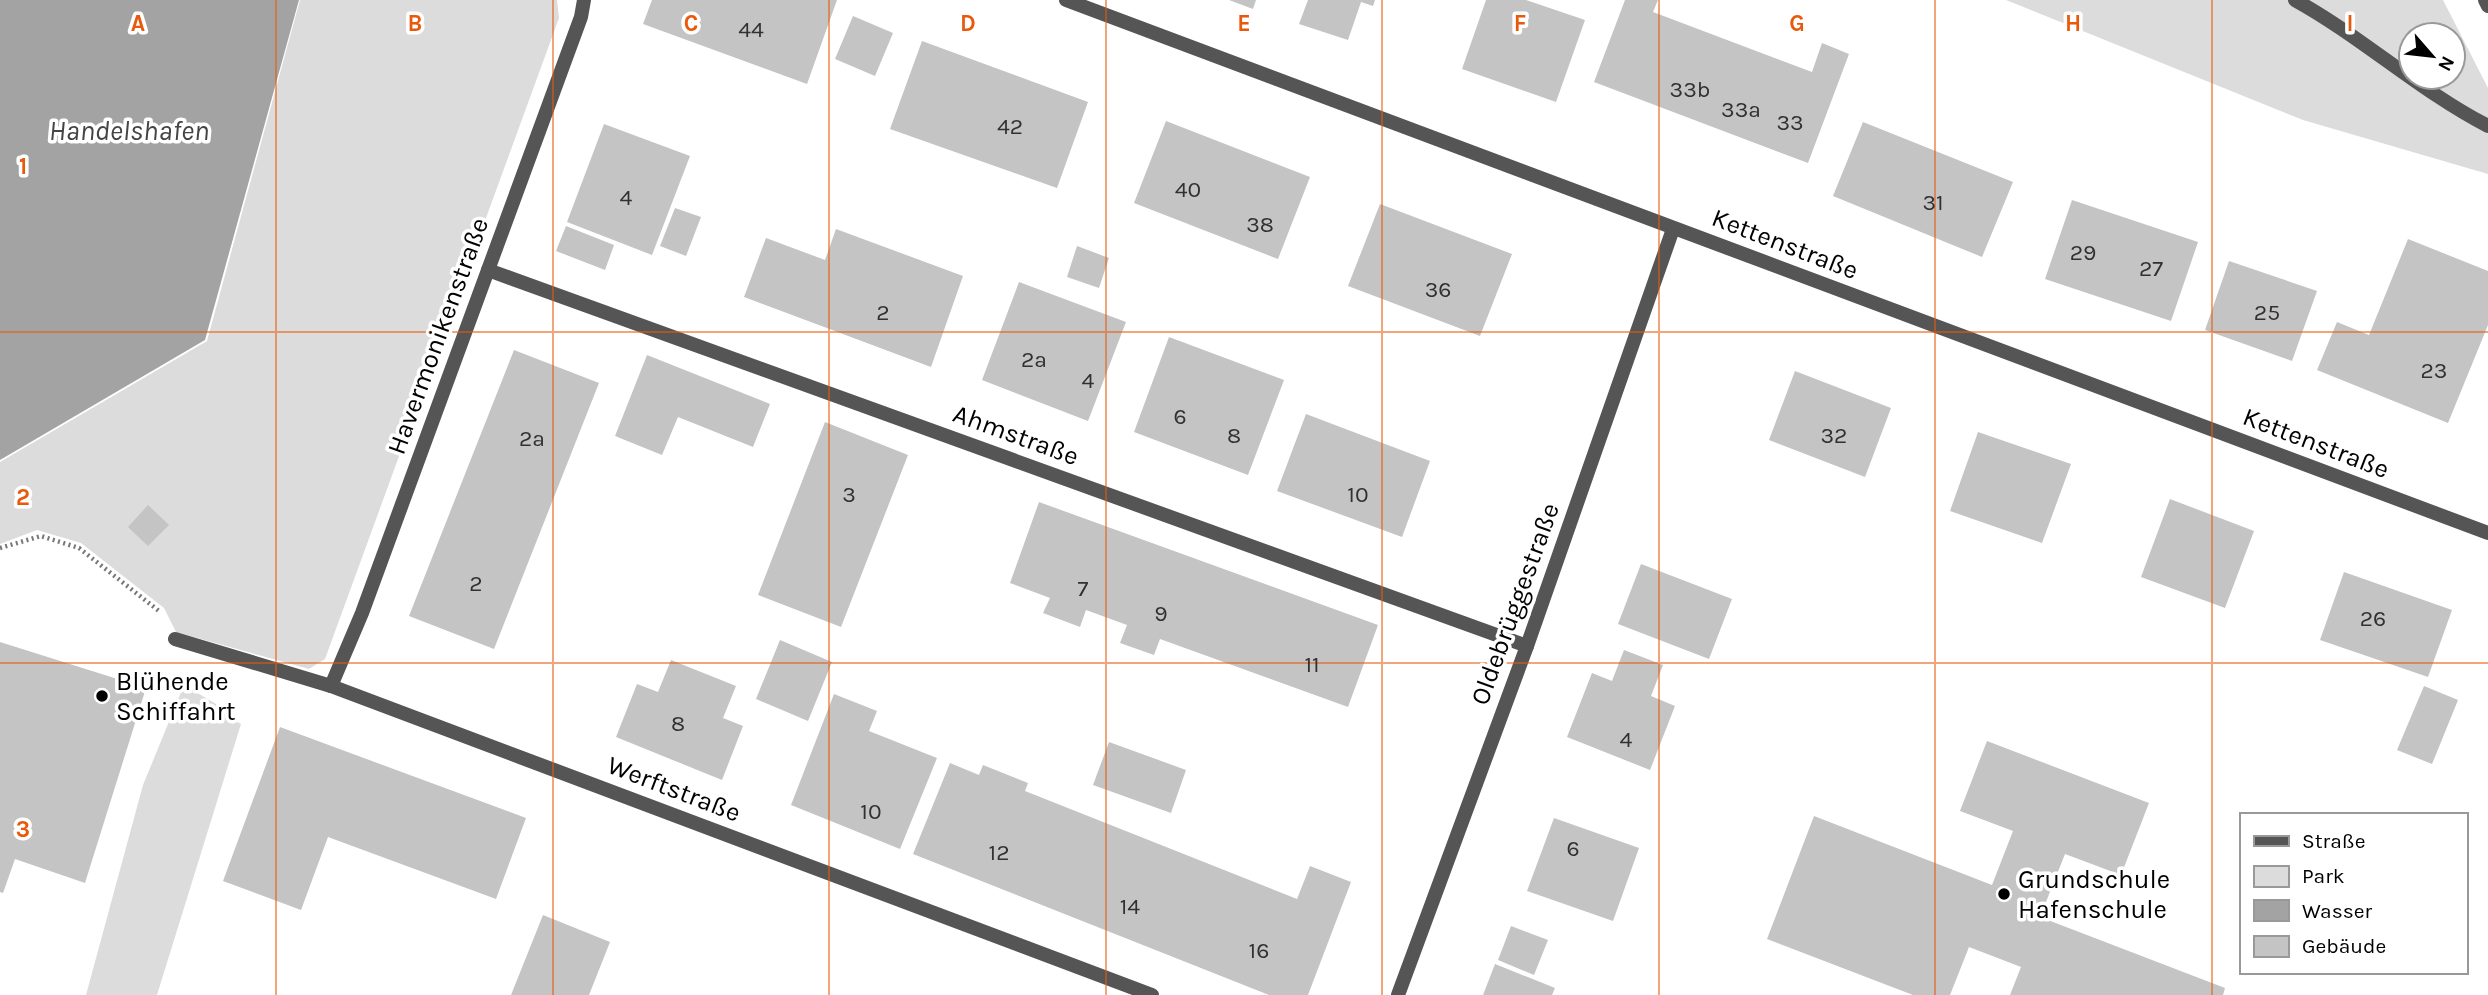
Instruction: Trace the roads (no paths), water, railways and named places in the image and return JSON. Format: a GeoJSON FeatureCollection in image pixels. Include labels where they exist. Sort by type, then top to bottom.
{"type":"FeatureCollection","features":[{"type":"Feature","properties":{"kind":"street","name":"Havermonikenstraße"},"geometry":{"type":"LineString","coordinates":[[331,686],[362,613],[581,17],[584,0]]}},
{"type":"Feature","properties":{"kind":"street","name":"Kettenstraße"},"geometry":{"type":"LineString","coordinates":[[1066,0],[2488,533]]}},
{"type":"Feature","properties":{"kind":"street"},"geometry":{"type":"LineString","coordinates":[[2295,0],[2353,36],[2462,113],[2488,126]]}},
{"type":"Feature","properties":{"kind":"street"},"geometry":{"type":"LineString","coordinates":[[2485,0],[2488,6]]}},
{"type":"Feature","properties":{"kind":"street","name":"Oldebrüggestraße"},"geometry":{"type":"LineString","coordinates":[[1398,995],[1527,646],[1673,229]]}},
{"type":"Feature","properties":{"kind":"street","name":"Ahmstraße"},"geometry":{"type":"LineString","coordinates":[[488,270],[1527,646]]}},
{"type":"Feature","properties":{"kind":"street","name":"Werftstraße"},"geometry":{"type":"LineString","coordinates":[[174,639],[331,686],[1152,995]]}},
{"type":"Feature","properties":{"kind":"water","name":"Handelshafen"},"geometry":{"type":"Polygon","coordinates":[[[0,0],[299,0],[205,340],[0,460],[0,0]]]}},
{"type":"Feature","properties":{"kind":"place","name":"Blühende Schiffahrt"},"geometry":{"type":"Point","coordinates":[102,696]}},
{"type":"Feature","properties":{"kind":"place","name":"Grundschule Hafenschule"},"geometry":{"type":"Point","coordinates":[2004,894]}}]}
